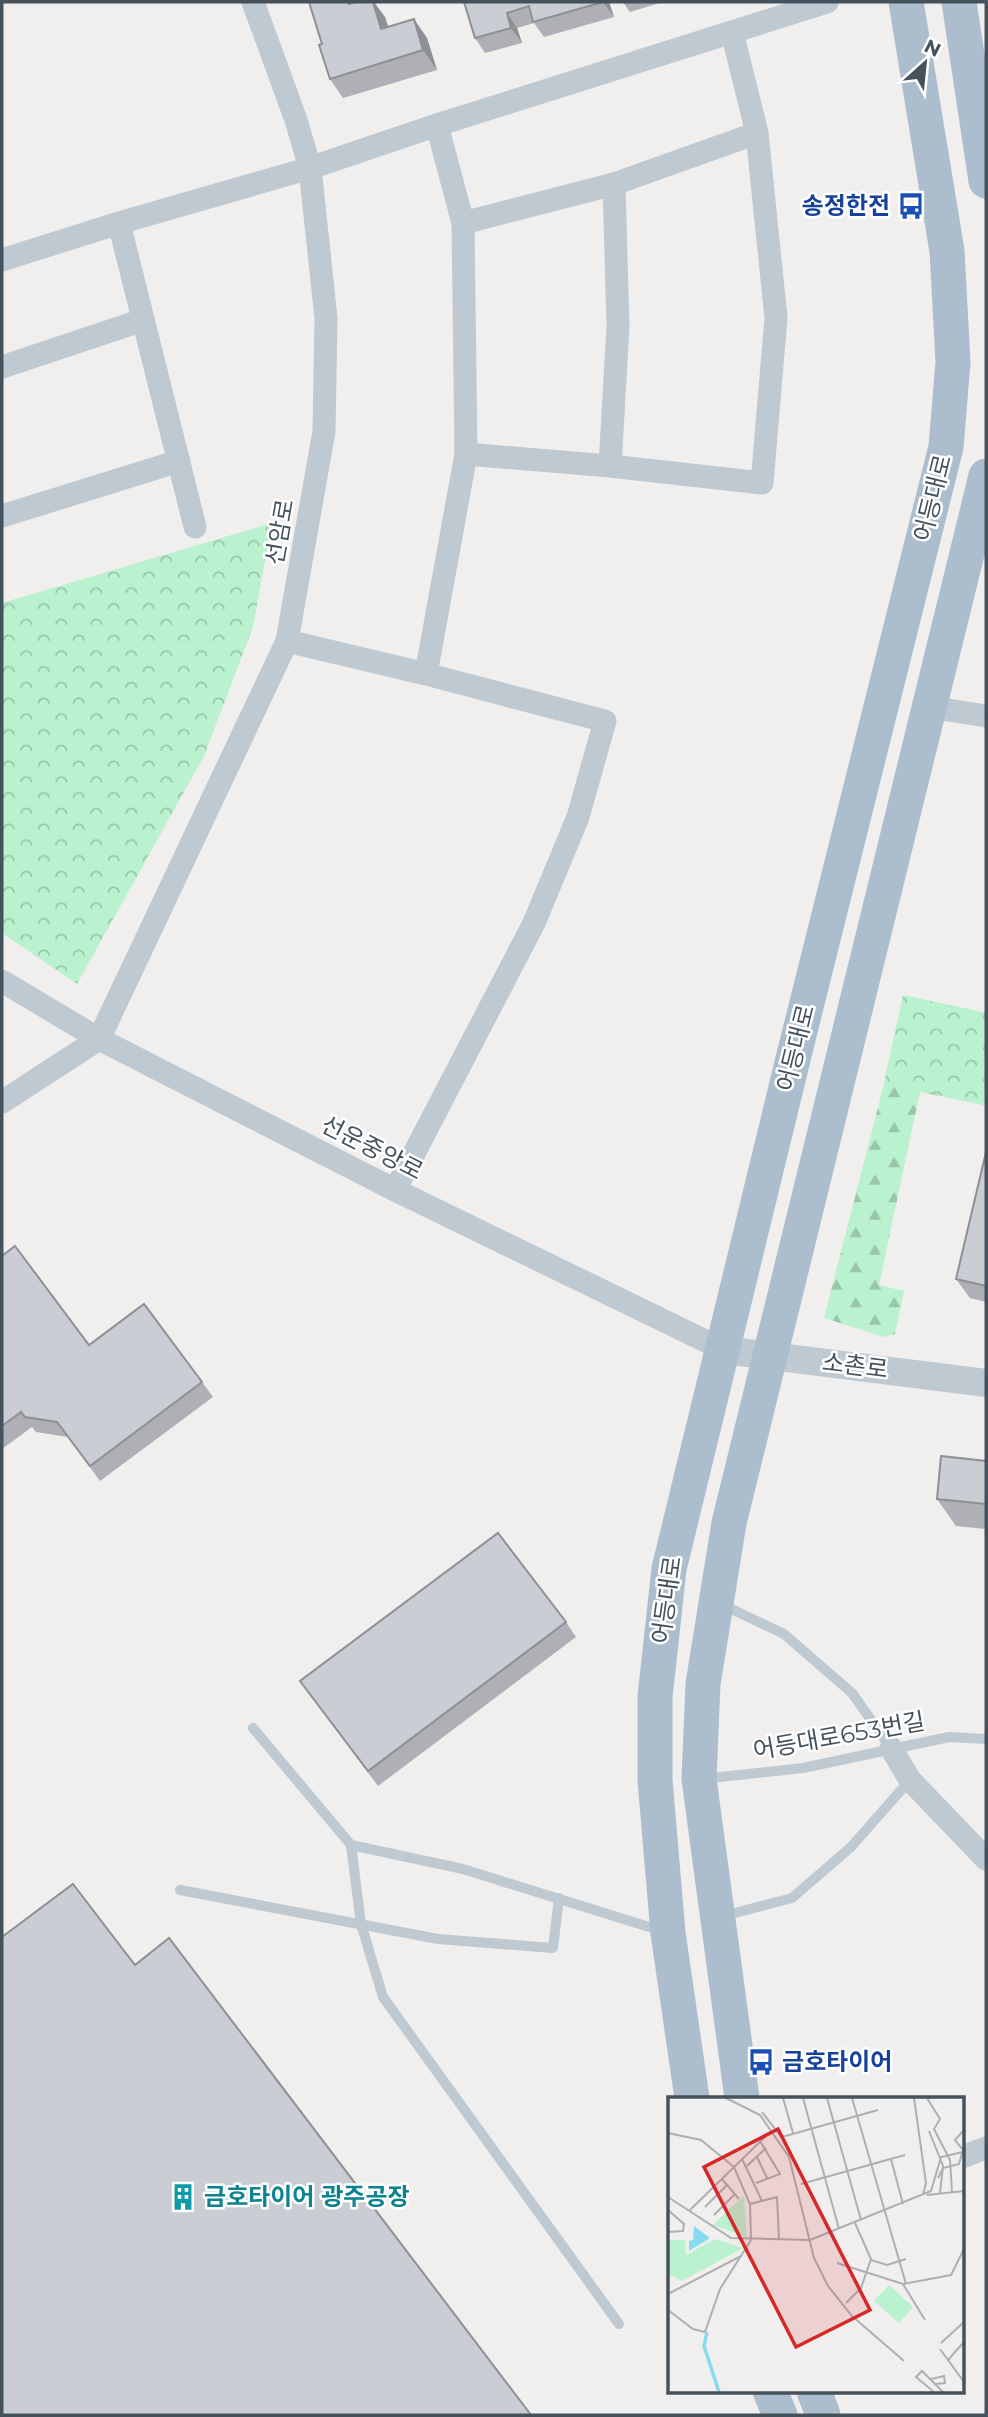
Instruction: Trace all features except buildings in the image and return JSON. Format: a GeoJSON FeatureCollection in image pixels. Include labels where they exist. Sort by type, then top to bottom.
{"type":"FeatureCollection","features":[{"type":"Feature","properties":{"kind":"main road","name":"어등대로"},"geometry":{"type":"LineString","coordinates":[[692,2097],[668,1933],[655,1780],[655,1697],[669,1569],[946,447],[953,362],[947,251],[906,2]]}},
{"type":"Feature","properties":{"kind":"main road"},"geometry":{"type":"LineString","coordinates":[[959,2],[980,102],[986,181]]}},
{"type":"Feature","properties":{"kind":"main road","name":"어등대로"},"geometry":{"type":"LineString","coordinates":[[742,2097],[699,1779],[703,1684],[715,1601],[729,1522],[772,1356],[986,476]]}},
{"type":"Feature","properties":{"kind":"main road"},"geometry":{"type":"LineString","coordinates":[[770,2392],[780,2415]]}},
{"type":"Feature","properties":{"kind":"main road"},"geometry":{"type":"LineString","coordinates":[[814,2392],[823,2415]]}},
{"type":"Feature","properties":{"kind":"street","name":"선암로"},"geometry":{"type":"LineString","coordinates":[[99,1039],[287,642],[324,430],[326,318],[310,169],[296,120],[253,2]]}},
{"type":"Feature","properties":{"kind":"street"},"geometry":{"type":"LineString","coordinates":[[2,260],[119,223],[310,169],[437,125],[827,2]]}},
{"type":"Feature","properties":{"kind":"street"},"geometry":{"type":"LineString","coordinates":[[467,454],[762,483],[776,318],[757,133],[732,32]]}},
{"type":"Feature","properties":{"kind":"street"},"geometry":{"type":"LineString","coordinates":[[426,674],[467,454],[463,223],[437,125]]}},
{"type":"Feature","properties":{"kind":"street"},"geometry":{"type":"LineString","coordinates":[[463,223],[614,184],[757,133]]}},
{"type":"Feature","properties":{"kind":"street"},"geometry":{"type":"LineString","coordinates":[[610,466],[618,327],[614,184]]}},
{"type":"Feature","properties":{"kind":"street"},"geometry":{"type":"LineString","coordinates":[[119,223],[195,527]]}},
{"type":"Feature","properties":{"kind":"street"},"geometry":{"type":"LineString","coordinates":[[2,367],[143,320]]}},
{"type":"Feature","properties":{"kind":"street"},"geometry":{"type":"LineString","coordinates":[[2,516],[179,461]]}},
{"type":"Feature","properties":{"kind":"street"},"geometry":{"type":"LineString","coordinates":[[287,642],[426,674],[605,722],[578,817],[534,923],[395,1190]]}},
{"type":"Feature","properties":{"kind":"street"},"geometry":{"type":"LineString","coordinates":[[929,707],[986,716]]}},
{"type":"Feature","properties":{"kind":"street","name":"선운중앙로"},"geometry":{"type":"LineString","coordinates":[[2,981],[99,1039],[395,1190],[724,1350]]}},
{"type":"Feature","properties":{"kind":"street"},"geometry":{"type":"LineString","coordinates":[[2,1102],[99,1039]]}},
{"type":"Feature","properties":{"kind":"street","name":"소촌로"},"geometry":{"type":"LineString","coordinates":[[724,1350],[986,1383]]}},
{"type":"Feature","properties":{"kind":"street"},"geometry":{"type":"LineString","coordinates":[[891,1748],[910,1780],[986,1859]]}},
{"type":"Feature","properties":{"kind":"street"},"geometry":{"type":"LineString","coordinates":[[964,2156],[986,2148]]}},
{"type":"Feature","properties":{"kind":"lane"},"geometry":{"type":"LineString","coordinates":[[715,1601],[784,1634],[852,1693],[891,1748]]}},
{"type":"Feature","properties":{"kind":"lane"},"geometry":{"type":"LineString","coordinates":[[253,1728],[351,1845],[361,1924],[383,1997],[619,2324]]}},
{"type":"Feature","properties":{"kind":"lane","name":"어등대로653번길"},"geometry":{"type":"LineString","coordinates":[[699,1779],[803,1768],[949,1737],[986,1739]]}},
{"type":"Feature","properties":{"kind":"lane"},"geometry":{"type":"LineString","coordinates":[[716,1918],[792,1898],[850,1847],[910,1780]]}},
{"type":"Feature","properties":{"kind":"lane"},"geometry":{"type":"LineString","coordinates":[[351,1845],[463,1869],[668,1933]]}},
{"type":"Feature","properties":{"kind":"lane"},"geometry":{"type":"LineString","coordinates":[[180,1890],[438,1939],[553,1948],[559,1898]]}},
{"type":"Feature","properties":{"kind":"green space"},"geometry":{"type":"Polygon","coordinates":[[[272,523],[253,627],[204,756],[77,984],[2,933],[2,603],[272,523]]]}},
{"type":"Feature","properties":{"kind":"green space"},"geometry":{"type":"Polygon","coordinates":[[[903,995],[986,1013],[986,1095],[984,1105],[920,1092],[879,1285],[904,1291],[895,1334],[884,1337],[824,1318],[884,1084],[903,995]]]}},
{"type":"Feature","properties":{"kind":"green space"},"geometry":{"type":"Polygon","coordinates":[[[903,995],[986,1013],[984,1105],[884,1083],[903,995]]]}},
{"type":"Feature","properties":{"kind":"place","name":"송정한전"},"geometry":{"type":"Point","coordinates":[911,206]}},
{"type":"Feature","properties":{"kind":"place","name":"금호타이어"},"geometry":{"type":"Point","coordinates":[761,2062]}},
{"type":"Feature","properties":{"kind":"place","name":"금호타이어 광주공장"},"geometry":{"type":"Point","coordinates":[183,2197]}}]}
